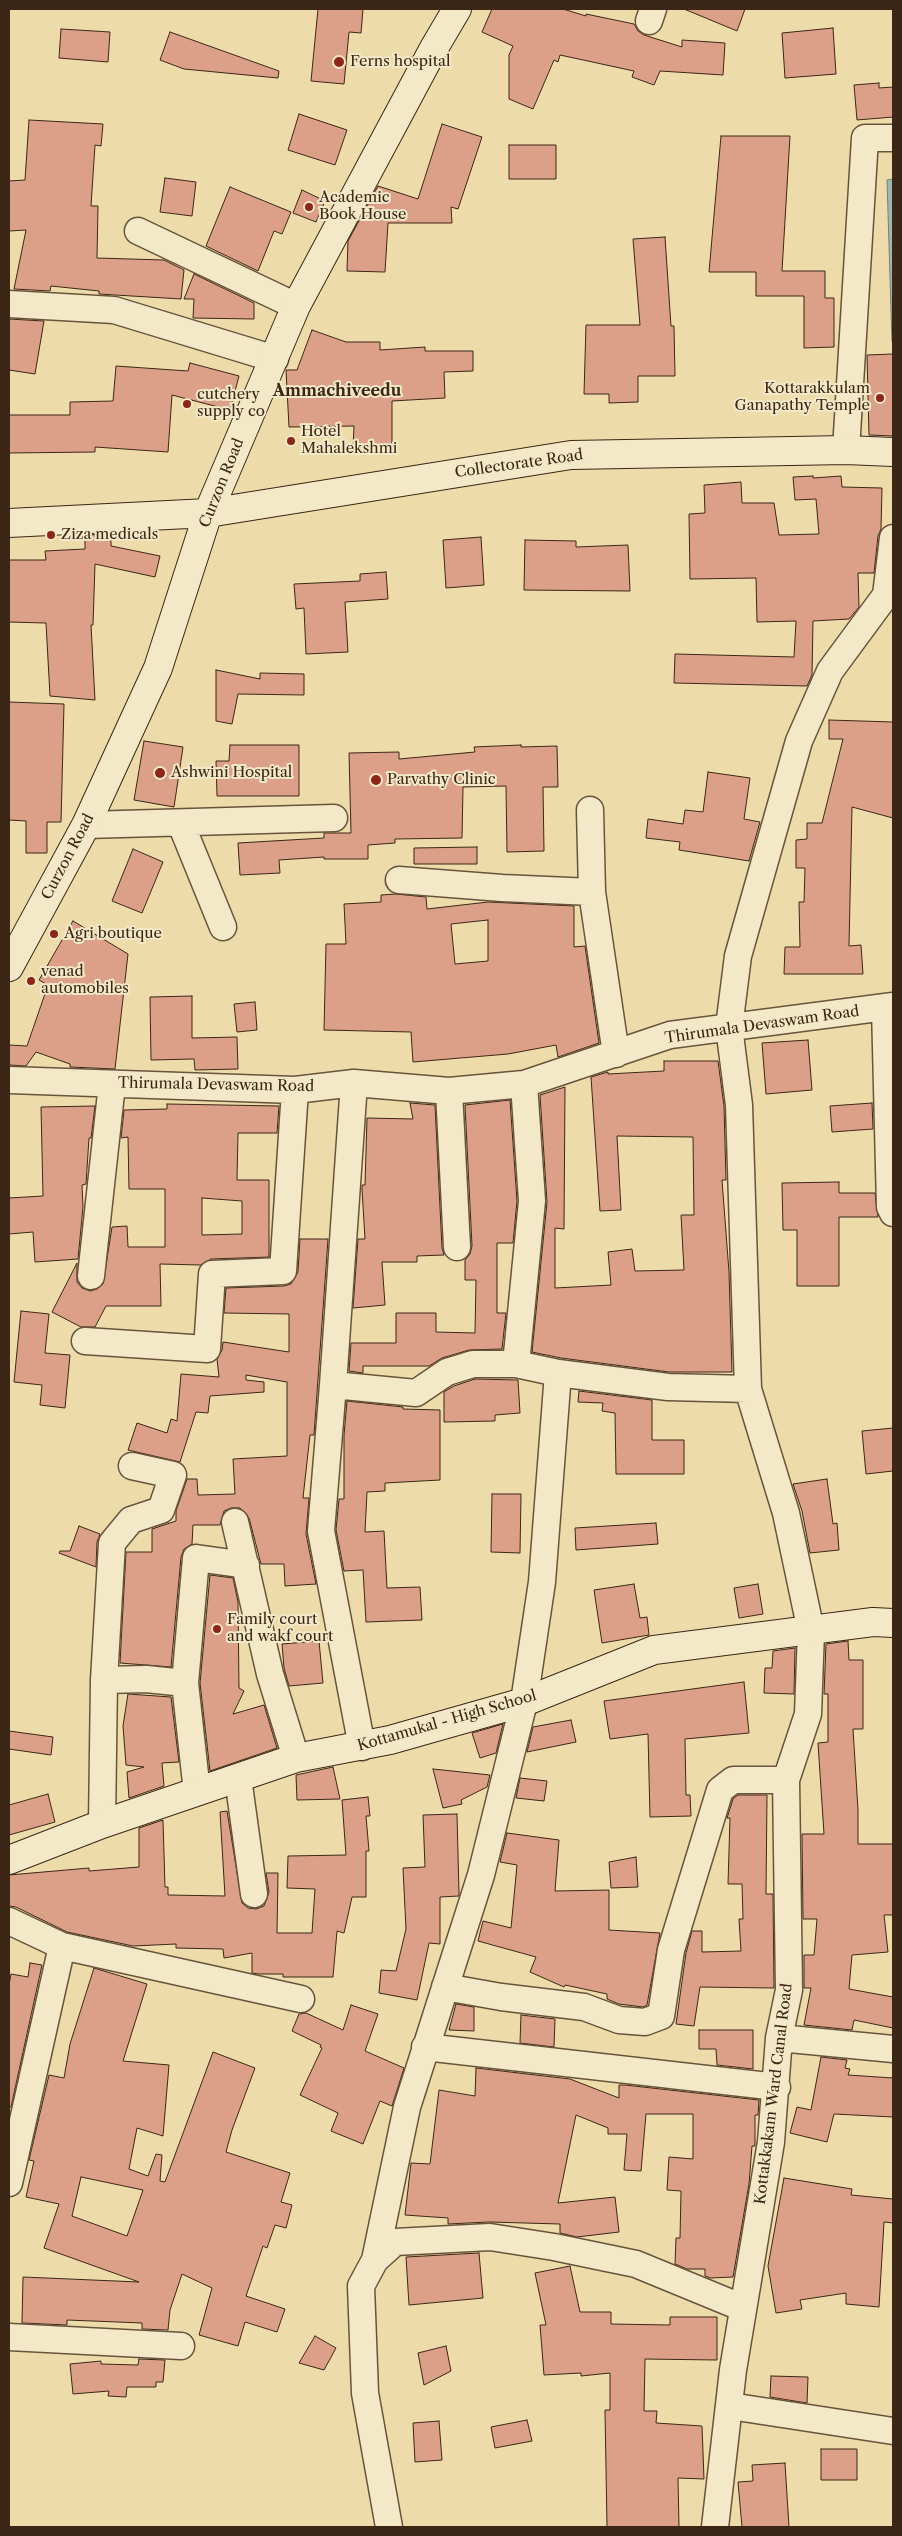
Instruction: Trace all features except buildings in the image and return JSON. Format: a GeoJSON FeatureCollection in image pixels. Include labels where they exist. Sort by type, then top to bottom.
{"type":"FeatureCollection","features":[{"type":"Feature","properties":{"kind":"main road","name":"Curzon Road"},"geometry":{"type":"LineString","coordinates":[[9,966],[86,825],[158,668],[208,513],[296,306],[434,48],[457,9]]}},
{"type":"Feature","properties":{"kind":"main road","name":"Collectorate Road"},"geometry":{"type":"LineString","coordinates":[[9,523],[208,513],[571,455],[846,450],[893,452]]}},
{"type":"Feature","properties":{"kind":"main road","name":"Kottamukal - High School"},"geometry":{"type":"LineString","coordinates":[[9,1860],[102,1824],[296,1758],[362,1746],[524,1702],[654,1650],[873,1622],[893,1623]]}},
{"type":"Feature","properties":{"kind":"street"},"geometry":{"type":"LineString","coordinates":[[846,450],[865,138],[893,138]]}},
{"type":"Feature","properties":{"kind":"street"},"geometry":{"type":"LineString","coordinates":[[138,231],[296,306]]}},
{"type":"Feature","properties":{"kind":"street"},"geometry":{"type":"LineString","coordinates":[[9,304],[114,310],[275,359]]}},
{"type":"Feature","properties":{"kind":"street","name":"Kottakkakam Ward Canal Road"},"geometry":{"type":"LineString","coordinates":[[715,2527],[743,2308],[771,2142],[777,2087],[779,2038],[789,1990],[786,1780],[808,1714],[811,1631],[786,1513],[748,1389],[739,1105],[728,1027],[738,956],[799,741],[830,671],[886,595],[893,538]]}},
{"type":"Feature","properties":{"kind":"street"},"geometry":{"type":"LineString","coordinates":[[590,810],[592,892],[616,1054]]}},
{"type":"Feature","properties":{"kind":"street"},"geometry":{"type":"LineString","coordinates":[[86,825],[181,824],[334,818]]}},
{"type":"Feature","properties":{"kind":"street"},"geometry":{"type":"LineString","coordinates":[[181,824],[223,927]]}},
{"type":"Feature","properties":{"kind":"street"},"geometry":{"type":"LineString","coordinates":[[399,880],[502,888],[592,892]]}},
{"type":"Feature","properties":{"kind":"street"},"geometry":{"type":"LineString","coordinates":[[889,1007],[890,1207],[893,1214]]}},
{"type":"Feature","properties":{"kind":"street","name":"Thirumala Devaswam Road"},"geometry":{"type":"LineString","coordinates":[[9,1080],[296,1090],[354,1083],[449,1091],[524,1084],[670,1035],[889,1007]]}},
{"type":"Feature","properties":{"kind":"street"},"geometry":{"type":"LineString","coordinates":[[354,1083],[321,1531],[362,1746]]}},
{"type":"Feature","properties":{"kind":"street"},"geometry":{"type":"LineString","coordinates":[[91,1276],[112,1084]]}},
{"type":"Feature","properties":{"kind":"street"},"geometry":{"type":"LineString","coordinates":[[516,1364],[532,1201],[524,1084]]}},
{"type":"Feature","properties":{"kind":"street"},"geometry":{"type":"LineString","coordinates":[[84,1341],[207,1349],[212,1274],[283,1271],[296,1090]]}},
{"type":"Feature","properties":{"kind":"street"},"geometry":{"type":"LineString","coordinates":[[449,1091],[457,1247]]}},
{"type":"Feature","properties":{"kind":"street"},"geometry":{"type":"LineString","coordinates":[[333,1385],[416,1393],[447,1372],[473,1364],[516,1364],[558,1373],[668,1387],[748,1389]]}},
{"type":"Feature","properties":{"kind":"street"},"geometry":{"type":"LineString","coordinates":[[389,2527],[365,2393],[361,2286],[375,2260],[407,2106],[481,1874],[524,1702],[542,1582],[558,1373]]}},
{"type":"Feature","properties":{"kind":"street"},"geometry":{"type":"LineString","coordinates":[[102,1824],[104,1680],[112,1543],[131,1520],[161,1510],[173,1475],[132,1466]]}},
{"type":"Feature","properties":{"kind":"street"},"geometry":{"type":"LineString","coordinates":[[235,1522],[270,1674],[296,1758]]}},
{"type":"Feature","properties":{"kind":"street"},"geometry":{"type":"LineString","coordinates":[[197,1792],[185,1682],[196,1558],[246,1565]]}},
{"type":"Feature","properties":{"kind":"street"},"geometry":{"type":"LineString","coordinates":[[104,1680],[146,1679],[185,1682]]}},
{"type":"Feature","properties":{"kind":"street"},"geometry":{"type":"LineString","coordinates":[[238,1778],[254,1894]]}},
{"type":"Feature","properties":{"kind":"street"},"geometry":{"type":"LineString","coordinates":[[445,1987],[501,1997],[584,2007],[619,2020],[645,2022],[661,2016],[671,1950],[720,1790],[733,1780],[786,1780]]}},
{"type":"Feature","properties":{"kind":"street"},"geometry":{"type":"LineString","coordinates":[[9,1921],[62,1946],[301,1999]]}},
{"type":"Feature","properties":{"kind":"street"},"geometry":{"type":"LineString","coordinates":[[9,2183],[62,1946]]}},
{"type":"Feature","properties":{"kind":"street"},"geometry":{"type":"LineString","coordinates":[[779,2038],[893,2049]]}},
{"type":"Feature","properties":{"kind":"street"},"geometry":{"type":"LineString","coordinates":[[425,2047],[777,2087]]}},
{"type":"Feature","properties":{"kind":"street"},"geometry":{"type":"LineString","coordinates":[[375,2260],[394,2242],[490,2237],[636,2264],[743,2308]]}},
{"type":"Feature","properties":{"kind":"street"},"geometry":{"type":"LineString","coordinates":[[9,2337],[182,2346]]}},
{"type":"Feature","properties":{"kind":"street"},"geometry":{"type":"LineString","coordinates":[[730,2406],[893,2431]]}},
{"type":"Feature","properties":{"kind":"water"},"geometry":{"type":"Polygon","coordinates":[[[893,179],[893,342],[892,342],[887,180],[893,179]]]}},
{"type":"Feature","properties":{"kind":"place","name":"Ferns hospital"},"geometry":{"type":"Point","coordinates":[339,62]}},
{"type":"Feature","properties":{"kind":"place","name":"Academic Book House"},"geometry":{"type":"Point","coordinates":[309,207]}},
{"type":"Feature","properties":{"kind":"place","name":"Kottarakkulam Ganapathy Temple"},"geometry":{"type":"Point","coordinates":[880,398]}},
{"type":"Feature","properties":{"kind":"place","name":"cutchery supply co"},"geometry":{"type":"Point","coordinates":[187,404]}},
{"type":"Feature","properties":{"kind":"place","name":"Hotel Mahalekshmi"},"geometry":{"type":"Point","coordinates":[291,441]}},
{"type":"Feature","properties":{"kind":"place","name":"Ziza medicals"},"geometry":{"type":"Point","coordinates":[51,535]}},
{"type":"Feature","properties":{"kind":"place","name":"Ashwini Hospital"},"geometry":{"type":"Point","coordinates":[160,773]}},
{"type":"Feature","properties":{"kind":"place","name":"Parvathy Clinic"},"geometry":{"type":"Point","coordinates":[376,780]}},
{"type":"Feature","properties":{"kind":"place","name":"Agri boutique"},"geometry":{"type":"Point","coordinates":[54,934]}},
{"type":"Feature","properties":{"kind":"place","name":"venad automobiles"},"geometry":{"type":"Point","coordinates":[31,981]}},
{"type":"Feature","properties":{"kind":"place","name":"Family court and wakf court"},"geometry":{"type":"Point","coordinates":[217,1629]}},
{"type":"Feature","properties":{"kind":"district","name":"Ammachiveedu"},"geometry":{"type":"Point","coordinates":[337,391]}}]}
